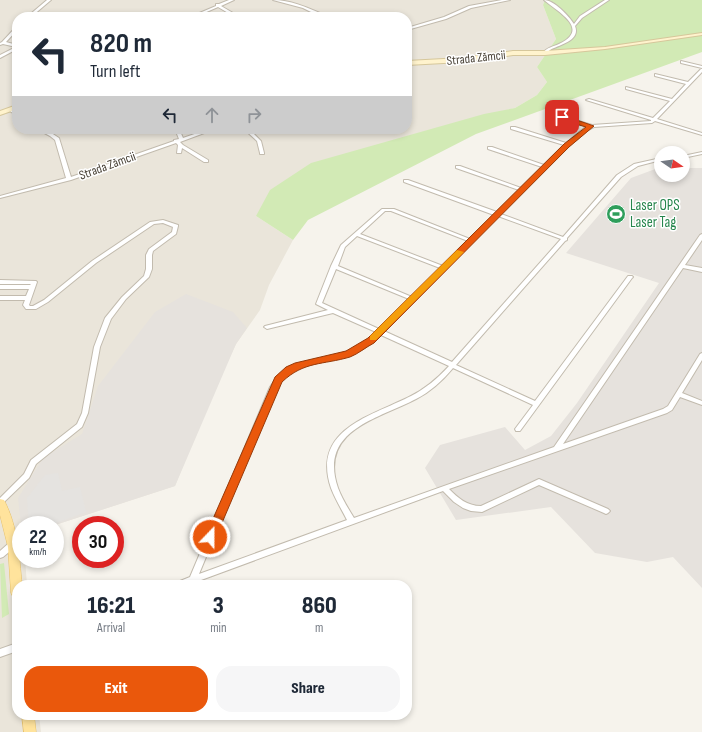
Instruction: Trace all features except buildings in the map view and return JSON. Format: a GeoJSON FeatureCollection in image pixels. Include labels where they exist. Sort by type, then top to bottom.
{"type":"FeatureCollection","features":[{"type":"Feature","properties":{"kind":"main road","name":"Strada Zămcii"},"geometry":{"type":"LineString","coordinates":[[412,62],[462,60],[513,53],[545,53],[623,46],[702,34]]}},
{"type":"Feature","properties":{"kind":"main road"},"geometry":{"type":"LineString","coordinates":[[0,113],[12,110]]}},
{"type":"Feature","properties":{"kind":"main road"},"geometry":{"type":"LineString","coordinates":[[0,503],[7,518],[12,545]]}},
{"type":"Feature","properties":{"kind":"main road"},"geometry":{"type":"LineString","coordinates":[[14,568],[16,580]]}},
{"type":"Feature","properties":{"kind":"main road"},"geometry":{"type":"LineString","coordinates":[[29,720],[30,732]]}},
{"type":"Feature","properties":{"kind":"street"},"geometry":{"type":"LineString","coordinates":[[35,12],[49,0]]}},
{"type":"Feature","properties":{"kind":"street"},"geometry":{"type":"LineString","coordinates":[[202,12],[232,0]]}},
{"type":"Feature","properties":{"kind":"street"},"geometry":{"type":"LineString","coordinates":[[275,0],[316,12]]}},
{"type":"Feature","properties":{"kind":"street"},"geometry":{"type":"LineString","coordinates":[[412,28],[445,18],[470,7],[508,0]]}},
{"type":"Feature","properties":{"kind":"street"},"geometry":{"type":"LineString","coordinates":[[546,0],[575,25]]}},
{"type":"Feature","properties":{"kind":"street"},"geometry":{"type":"LineString","coordinates":[[545,53],[547,50],[572,38],[575,31],[575,25],[581,17],[607,0]]}},
{"type":"Feature","properties":{"kind":"street"},"geometry":{"type":"LineString","coordinates":[[217,5],[229,12]]}},
{"type":"Feature","properties":{"kind":"street"},"geometry":{"type":"LineString","coordinates":[[2,43],[12,33]]}},
{"type":"Feature","properties":{"kind":"street"},"geometry":{"type":"LineString","coordinates":[[2,43],[12,46]]}},
{"type":"Feature","properties":{"kind":"street"},"geometry":{"type":"LineString","coordinates":[[0,58],[12,50]]}},
{"type":"Feature","properties":{"kind":"street"},"geometry":{"type":"LineString","coordinates":[[682,62],[702,67]]}},
{"type":"Feature","properties":{"kind":"street"},"geometry":{"type":"LineString","coordinates":[[547,113],[591,126],[645,124],[656,120],[702,70]]}},
{"type":"Feature","properties":{"kind":"street"},"geometry":{"type":"LineString","coordinates":[[656,75],[689,84]]}},
{"type":"Feature","properties":{"kind":"street"},"geometry":{"type":"LineString","coordinates":[[627,88],[673,101]]}},
{"type":"Feature","properties":{"kind":"street"},"geometry":{"type":"LineString","coordinates":[[588,100],[702,134]]}},
{"type":"Feature","properties":{"kind":"street"},"geometry":{"type":"LineString","coordinates":[[193,580],[246,451],[278,380],[290,369],[298,365],[336,358],[360,349],[413,299],[567,145],[591,126]]}},
{"type":"Feature","properties":{"kind":"street"},"geometry":{"type":"LineString","coordinates":[[513,128],[567,145]]}},
{"type":"Feature","properties":{"kind":"street"},"geometry":{"type":"LineString","coordinates":[[50,134],[56,139],[70,179]]}},
{"type":"Feature","properties":{"kind":"street"},"geometry":{"type":"LineString","coordinates":[[178,134],[181,139]]}},
{"type":"Feature","properties":{"kind":"street","name":"Strada Zămcii"},"geometry":{"type":"LineString","coordinates":[[0,198],[70,179],[197,134]]}},
{"type":"Feature","properties":{"kind":"street"},"geometry":{"type":"LineString","coordinates":[[251,134],[259,141],[262,153]]}},
{"type":"Feature","properties":{"kind":"street"},"geometry":{"type":"LineString","coordinates":[[176,141],[206,161]]}},
{"type":"Feature","properties":{"kind":"street"},"geometry":{"type":"LineString","coordinates":[[179,152],[180,145]]}},
{"type":"Feature","properties":{"kind":"street"},"geometry":{"type":"LineString","coordinates":[[490,148],[546,167]]}},
{"type":"Feature","properties":{"kind":"street"},"geometry":{"type":"LineString","coordinates":[[690,156],[702,153]]}},
{"type":"Feature","properties":{"kind":"street"},"geometry":{"type":"LineString","coordinates":[[352,522],[333,485],[330,470],[331,458],[336,444],[346,431],[358,422],[414,398],[430,388],[454,365],[620,176],[636,165],[654,161]]}},
{"type":"Feature","properties":{"kind":"street"},"geometry":{"type":"LineString","coordinates":[[458,167],[523,190]]}},
{"type":"Feature","properties":{"kind":"street"},"geometry":{"type":"LineString","coordinates":[[406,181],[565,239]]}},
{"type":"Feature","properties":{"kind":"street"},"geometry":{"type":"LineString","coordinates":[[472,240],[388,209],[382,211],[343,246],[319,304],[537,404]]}},
{"type":"Feature","properties":{"kind":"street"},"geometry":{"type":"LineString","coordinates":[[0,503],[27,476],[33,462],[70,435],[80,425],[85,413],[97,348],[108,318],[124,298],[146,277],[149,269],[149,255],[151,250],[174,233],[176,226],[163,221],[152,223],[94,262],[38,307],[28,308],[26,305],[27,298],[33,284]]}},
{"type":"Feature","properties":{"kind":"street"},"geometry":{"type":"LineString","coordinates":[[356,234],[444,268]]}},
{"type":"Feature","properties":{"kind":"street"},"geometry":{"type":"LineString","coordinates":[[556,449],[702,236]]}},
{"type":"Feature","properties":{"kind":"street"},"geometry":{"type":"LineString","coordinates":[[334,266],[413,299]]}},
{"type":"Feature","properties":{"kind":"street"},"geometry":{"type":"LineString","coordinates":[[682,266],[702,270]]}},
{"type":"Feature","properties":{"kind":"street"},"geometry":{"type":"LineString","coordinates":[[518,429],[630,277]]}},
{"type":"Feature","properties":{"kind":"street"},"geometry":{"type":"LineString","coordinates":[[0,282],[33,284]]}},
{"type":"Feature","properties":{"kind":"street"},"geometry":{"type":"LineString","coordinates":[[0,287],[33,284]]}},
{"type":"Feature","properties":{"kind":"street"},"geometry":{"type":"LineString","coordinates":[[0,298],[27,298]]}},
{"type":"Feature","properties":{"kind":"street"},"geometry":{"type":"LineString","coordinates":[[267,327],[333,311]]}},
{"type":"Feature","properties":{"kind":"street"},"geometry":{"type":"LineString","coordinates":[[193,580],[444,488],[665,411],[670,408],[702,355]]}},
{"type":"Feature","properties":{"kind":"street"},"geometry":{"type":"LineString","coordinates":[[678,394],[702,403]]}},
{"type":"Feature","properties":{"kind":"street"},"geometry":{"type":"LineString","coordinates":[[444,488],[460,503],[475,509],[482,508],[539,482],[606,511]]}},
{"type":"Feature","properties":{"kind":"street"},"geometry":{"type":"LineString","coordinates":[[0,555],[12,545]]}},
{"type":"Feature","properties":{"kind":"street"},"geometry":{"type":"LineString","coordinates":[[0,653],[12,649]]}},
{"type":"Feature","properties":{"kind":"shaded area"},"geometry":{"type":"Polygon","coordinates":[[[0,0],[545,0],[543,5],[556,39],[537,67],[547,82],[537,95],[515,108],[415,134],[256,216],[293,240],[269,285],[260,310],[236,344],[210,399],[175,486],[83,516],[72,516],[72,519],[64,522],[64,516],[12,516],[12,568],[26,568],[27,580],[12,580],[12,720],[40,720],[41,732],[0,732],[0,0]]]}},
{"type":"Feature","properties":{"kind":"shaded area"},"geometry":{"type":"Polygon","coordinates":[[[690,168],[702,168],[702,588],[673,557],[647,562],[595,553],[551,507],[456,520],[425,468],[440,445],[505,427],[525,450],[551,436],[577,403],[659,283],[566,253],[631,178],[654,169],[654,182],[690,182],[690,168]]]}},
{"type":"Feature","properties":{"kind":"shaded area"},"geometry":{"type":"Polygon","coordinates":[[[186,294],[233,312],[247,328],[236,344],[175,486],[83,516],[72,516],[72,519],[64,522],[64,516],[20,516],[18,498],[43,458],[82,434],[98,386],[155,312],[186,294]]]}},
{"type":"Feature","properties":{"kind":"shaded area"},"geometry":{"type":"Polygon","coordinates":[[[58,473],[62,491],[80,487],[86,512],[64,520],[64,516],[28,516],[27,498],[45,475],[58,473]]]}},
{"type":"Feature","properties":{"kind":"green space"},"geometry":{"type":"Polygon","coordinates":[[[545,0],[702,0],[702,52],[476,134],[308,220],[293,240],[256,216],[270,190],[311,163],[484,114],[515,108],[537,95],[547,82],[537,67],[556,39],[543,5],[545,0]]]}},
{"type":"Feature","properties":{"kind":"green space"},"geometry":{"type":"Polygon","coordinates":[[[4,563],[9,614],[2,618],[0,564],[4,563]]]}},
{"type":"Feature","properties":{"kind":"slow traffic"},"geometry":{"type":"LineString","coordinates":[[373,338],[460,252]]}},
{"type":"Feature","properties":{"kind":"place","name":"Laser OPS Laser Tag"},"geometry":{"type":"Point","coordinates":[616,214]}},
{"type":"Feature","properties":{"kind":"route"},"geometry":{"type":"LineString","coordinates":[[210,537],[273,388],[278,380],[290,369],[298,365],[349,354],[360,349],[371,340],[567,145],[591,126],[562,117]]}}]}
